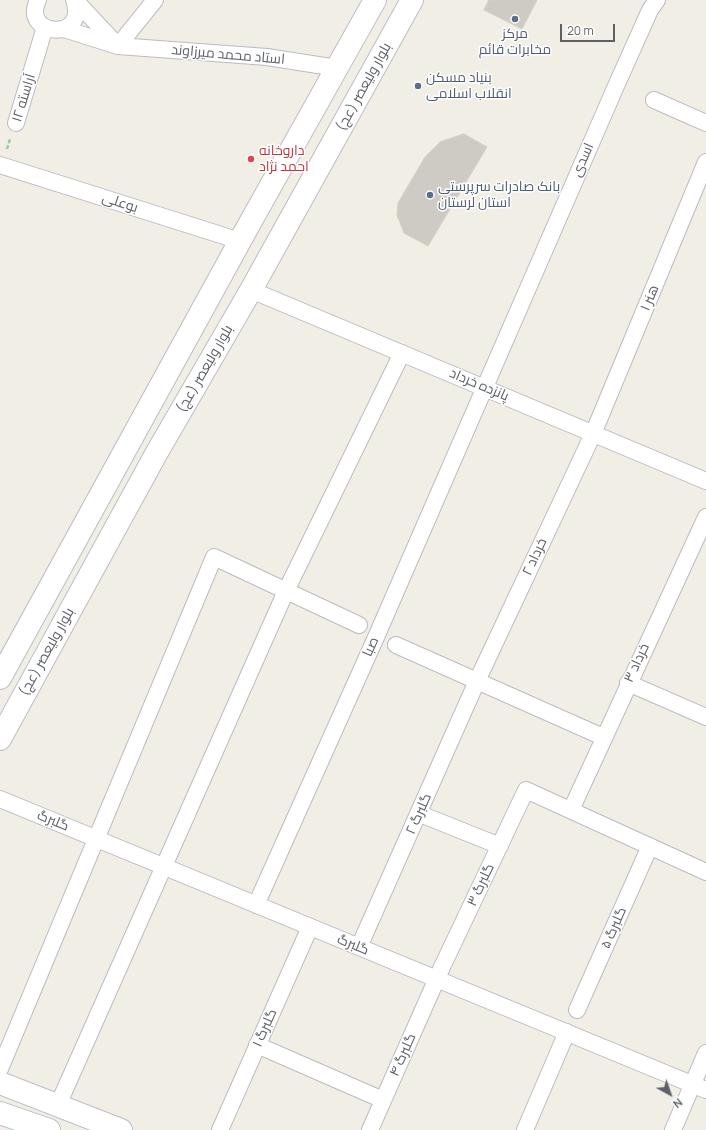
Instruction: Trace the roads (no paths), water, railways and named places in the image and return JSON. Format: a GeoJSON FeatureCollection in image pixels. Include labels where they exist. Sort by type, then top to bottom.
{"type":"FeatureCollection","features":[{"type":"Feature","properties":{"kind":"main road","name":"بلوار ولیعصر (عج)"},"geometry":{"type":"LineString","coordinates":[[0,678],[240,241],[375,0]]}},
{"type":"Feature","properties":{"kind":"main road","name":"بلوار ولیعصر (عج)"},"geometry":{"type":"LineString","coordinates":[[0,739],[137,488],[251,290],[412,0]]}},
{"type":"Feature","properties":{"kind":"main road"},"geometry":{"type":"LineString","coordinates":[[115,470],[116,484],[122,491],[137,488]]}},
{"type":"Feature","properties":{"kind":"main road"},"geometry":{"type":"LineString","coordinates":[[88,520],[99,516],[109,520],[112,535]]}},
{"type":"Feature","properties":{"kind":"main road"},"geometry":{"type":"LineString","coordinates":[[0,1083],[121,1130]]}},
{"type":"Feature","properties":{"kind":"main road"},"geometry":{"type":"LineString","coordinates":[[0,1113],[41,1129]]}},
{"type":"Feature","properties":{"kind":"street"},"geometry":{"type":"LineString","coordinates":[[74,0],[118,46],[155,0]]}},
{"type":"Feature","properties":{"kind":"street"},"geometry":{"type":"LineString","coordinates":[[64,29],[74,21],[76,15],[74,0]]}},
{"type":"Feature","properties":{"kind":"street","name":"اسدی"},"geometry":{"type":"LineString","coordinates":[[484,388],[616,86],[650,10],[657,0]]}},
{"type":"Feature","properties":{"kind":"street"},"geometry":{"type":"LineString","coordinates":[[33,4],[36,18],[44,27]]}},
{"type":"Feature","properties":{"kind":"street","name":"استاد محمد میرزاوند"},"geometry":{"type":"LineString","coordinates":[[44,27],[57,30],[64,29],[118,46],[267,57],[337,68]]}},
{"type":"Feature","properties":{"kind":"street","name":"۱۲ آراسته"},"geometry":{"type":"LineString","coordinates":[[16,123],[44,27]]}},
{"type":"Feature","properties":{"kind":"street"},"geometry":{"type":"LineString","coordinates":[[654,100],[706,123]]}},
{"type":"Feature","properties":{"kind":"street","name":"هنر ۱"},"geometry":{"type":"LineString","coordinates":[[593,434],[706,162]]}},
{"type":"Feature","properties":{"kind":"street","name":"بوعلی"},"geometry":{"type":"LineString","coordinates":[[0,166],[240,241]]}},
{"type":"Feature","properties":{"kind":"street","name":"پانزده خرداد"},"geometry":{"type":"LineString","coordinates":[[251,290],[706,481]]}},
{"type":"Feature","properties":{"kind":"street"},"geometry":{"type":"LineString","coordinates":[[62,1096],[286,591],[402,353]]}},
{"type":"Feature","properties":{"kind":"street","name":"صبا"},"geometry":{"type":"LineString","coordinates":[[256,905],[377,635],[484,388]]}},
{"type":"Feature","properties":{"kind":"street","name":"خرداد ۲"},"geometry":{"type":"LineString","coordinates":[[477,681],[593,434]]}},
{"type":"Feature","properties":{"kind":"street","name":"خرداد ۳"},"geometry":{"type":"LineString","coordinates":[[571,810],[603,737],[706,517]]}},
{"type":"Feature","properties":{"kind":"street"},"geometry":{"type":"LineString","coordinates":[[0,1069],[214,557],[359,625]]}},
{"type":"Feature","properties":{"kind":"street"},"geometry":{"type":"LineString","coordinates":[[396,645],[603,737]]}},
{"type":"Feature","properties":{"kind":"street","name":"گلبرگ ۲"},"geometry":{"type":"LineString","coordinates":[[359,947],[420,814],[477,681]]}},
{"type":"Feature","properties":{"kind":"street"},"geometry":{"type":"LineString","coordinates":[[628,683],[706,717]]}},
{"type":"Feature","properties":{"kind":"street","name":"گلبرگ ۳"},"geometry":{"type":"LineString","coordinates":[[437,979],[526,790],[571,810]]}},
{"type":"Feature","properties":{"kind":"street","name":"گلبرگ"},"geometry":{"type":"LineString","coordinates":[[0,799],[699,1087]]}},
{"type":"Feature","properties":{"kind":"street"},"geometry":{"type":"LineString","coordinates":[[571,810],[650,846],[704,866]]}},
{"type":"Feature","properties":{"kind":"street"},"geometry":{"type":"LineString","coordinates":[[420,814],[500,846]]}},
{"type":"Feature","properties":{"kind":"street","name":"گلبرگ ۵"},"geometry":{"type":"LineString","coordinates":[[577,1010],[650,846]]}},
{"type":"Feature","properties":{"kind":"street","name":"گلبرگ ۱"},"geometry":{"type":"LineString","coordinates":[[220,1130],[310,927]]}},
{"type":"Feature","properties":{"kind":"street","name":"گلبرگ ۴"},"geometry":{"type":"LineString","coordinates":[[370,1130],[437,979]]}},
{"type":"Feature","properties":{"kind":"street"},"geometry":{"type":"LineString","coordinates":[[525,1130],[566,1032]]}},
{"type":"Feature","properties":{"kind":"street"},"geometry":{"type":"LineString","coordinates":[[257,1045],[383,1100]]}},
{"type":"Feature","properties":{"kind":"street"},"geometry":{"type":"LineString","coordinates":[[673,1130],[699,1087],[706,1053]]}},
{"type":"Feature","properties":{"kind":"place","name":"مرکز مخابرات قائم"},"geometry":{"type":"Point","coordinates":[515,19]}},
{"type":"Feature","properties":{"kind":"place","name":"بنیاد مسکن انقلاب اسلامی"},"geometry":{"type":"Point","coordinates":[418,86]}},
{"type":"Feature","properties":{"kind":"place","name":"داروخانه احمد نژاد"},"geometry":{"type":"Point","coordinates":[251,159]}},
{"type":"Feature","properties":{"kind":"place","name":"بانک صادرات سرپرستی استان لرستان"},"geometry":{"type":"Point","coordinates":[430,195]}}]}
